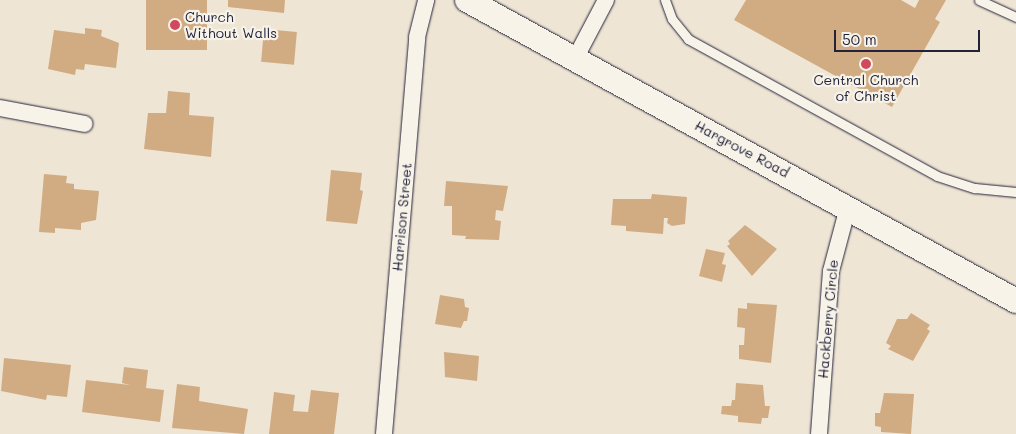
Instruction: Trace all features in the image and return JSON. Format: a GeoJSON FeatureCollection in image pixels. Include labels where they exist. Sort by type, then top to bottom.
{"type":"FeatureCollection","features":[{"type":"Feature","properties":{"kind":"main road","name":"Hargrove Road"},"geometry":{"type":"LineString","coordinates":[[467,0],[848,207],[1016,301]]}},
{"type":"Feature","properties":{"kind":"street","name":"Harrison Street"},"geometry":{"type":"LineString","coordinates":[[384,434],[417,37],[426,0]]}},
{"type":"Feature","properties":{"kind":"street"},"geometry":{"type":"LineString","coordinates":[[575,59],[606,0]]}},
{"type":"Feature","properties":{"kind":"street"},"geometry":{"type":"LineString","coordinates":[[0,108],[85,124]]}},
{"type":"Feature","properties":{"kind":"street","name":"Hackberry Circle"},"geometry":{"type":"LineString","coordinates":[[819,434],[831,271],[848,207]]}},
{"type":"Feature","properties":{"kind":"lane"},"geometry":{"type":"LineString","coordinates":[[666,0],[672,19],[688,39],[937,176],[975,188],[1016,192]]}},
{"type":"Feature","properties":{"kind":"lane"},"geometry":{"type":"LineString","coordinates":[[979,0],[1016,17]]}},
{"type":"Feature","properties":{"kind":"building","name":"Church Without Walls"},"geometry":{"type":"Polygon","coordinates":[[[146,0],[207,0],[207,50],[146,50],[146,0]]]}},
{"type":"Feature","properties":{"kind":"building"},"geometry":{"type":"Polygon","coordinates":[[[228,0],[285,0],[284,13],[228,7],[228,0]]]}},
{"type":"Feature","properties":{"kind":"building","name":"Central Church of Christ"},"geometry":{"type":"Polygon","coordinates":[[[746,0],[901,0],[915,8],[919,0],[946,0],[935,19],[940,22],[892,107],[734,20],[746,0]]]}},
{"type":"Feature","properties":{"kind":"building"},"geometry":{"type":"Polygon","coordinates":[[[85,28],[102,30],[101,36],[119,43],[116,68],[85,64],[84,70],[76,69],[75,75],[48,69],[54,30],[85,34],[85,28]]]}},
{"type":"Feature","properties":{"kind":"building"},"geometry":{"type":"Polygon","coordinates":[[[264,29],[297,32],[294,65],[261,62],[264,29]]]}},
{"type":"Feature","properties":{"kind":"building"},"geometry":{"type":"Polygon","coordinates":[[[168,91],[190,93],[189,115],[214,117],[211,157],[144,149],[148,113],[166,113],[168,91]]]}},
{"type":"Feature","properties":{"kind":"building"},"geometry":{"type":"Polygon","coordinates":[[[331,170],[362,173],[360,190],[363,191],[357,224],[326,221],[331,170]]]}},
{"type":"Feature","properties":{"kind":"building"},"geometry":{"type":"Polygon","coordinates":[[[44,174],[67,176],[66,183],[74,184],[74,189],[99,191],[96,220],[81,223],[81,230],[55,228],[55,233],[39,232],[44,174]]]}},
{"type":"Feature","properties":{"kind":"building"},"geometry":{"type":"Polygon","coordinates":[[[446,181],[508,186],[503,211],[496,210],[495,220],[501,221],[499,240],[465,239],[466,236],[452,235],[452,206],[444,206],[446,181]]]}},
{"type":"Feature","properties":{"kind":"building"},"geometry":{"type":"Polygon","coordinates":[[[652,194],[687,197],[685,224],[672,226],[667,223],[668,218],[664,218],[663,234],[626,231],[626,226],[611,225],[613,199],[651,199],[652,194]]]}},
{"type":"Feature","properties":{"kind":"building"},"geometry":{"type":"Polygon","coordinates":[[[745,225],[777,249],[752,276],[727,246],[730,244],[728,241],[745,225]]]}},
{"type":"Feature","properties":{"kind":"building"},"geometry":{"type":"Polygon","coordinates":[[[706,249],[725,253],[722,264],[726,265],[722,282],[699,276],[706,249]]]}},
{"type":"Feature","properties":{"kind":"building"},"geometry":{"type":"Polygon","coordinates":[[[440,295],[464,299],[465,307],[469,308],[467,321],[464,321],[461,328],[435,324],[440,295]]]}},
{"type":"Feature","properties":{"kind":"building"},"geometry":{"type":"Polygon","coordinates":[[[747,303],[777,305],[771,363],[739,359],[739,345],[744,345],[745,328],[737,327],[738,308],[747,309],[747,303]]]}},
{"type":"Feature","properties":{"kind":"building"},"geometry":{"type":"Polygon","coordinates":[[[911,313],[930,325],[927,329],[930,331],[913,361],[888,349],[891,346],[886,343],[897,319],[907,319],[911,313]]]}},
{"type":"Feature","properties":{"kind":"building"},"geometry":{"type":"Polygon","coordinates":[[[444,352],[479,356],[477,381],[445,377],[444,352]]]}},
{"type":"Feature","properties":{"kind":"building"},"geometry":{"type":"Polygon","coordinates":[[[4,358],[71,365],[67,397],[47,395],[46,400],[1,391],[4,358]]]}},
{"type":"Feature","properties":{"kind":"building"},"geometry":{"type":"Polygon","coordinates":[[[124,367],[148,370],[146,388],[164,390],[160,422],[82,412],[86,380],[130,385],[122,383],[124,367]]]}},
{"type":"Feature","properties":{"kind":"building"},"geometry":{"type":"Polygon","coordinates":[[[736,383],[763,385],[765,406],[770,406],[768,418],[762,418],[761,424],[738,422],[738,416],[721,414],[722,406],[731,406],[732,400],[735,400],[736,383]]]}},
{"type":"Feature","properties":{"kind":"building"},"geometry":{"type":"Polygon","coordinates":[[[177,384],[200,387],[199,401],[248,409],[244,434],[172,428],[177,384]]]}},
{"type":"Feature","properties":{"kind":"building"},"geometry":{"type":"Polygon","coordinates":[[[311,390],[339,393],[334,434],[269,434],[274,392],[295,395],[293,411],[308,412],[311,390]]]}},
{"type":"Feature","properties":{"kind":"building"},"geometry":{"type":"Polygon","coordinates":[[[884,393],[914,394],[911,434],[881,432],[881,427],[875,426],[875,413],[880,413],[884,393]]]}},
{"type":"Feature","properties":{"kind":"place","name":"Church Without Walls"},"geometry":{"type":"Point","coordinates":[175,25]}},
{"type":"Feature","properties":{"kind":"place","name":"Central Church of Christ"},"geometry":{"type":"Point","coordinates":[866,64]}}]}
